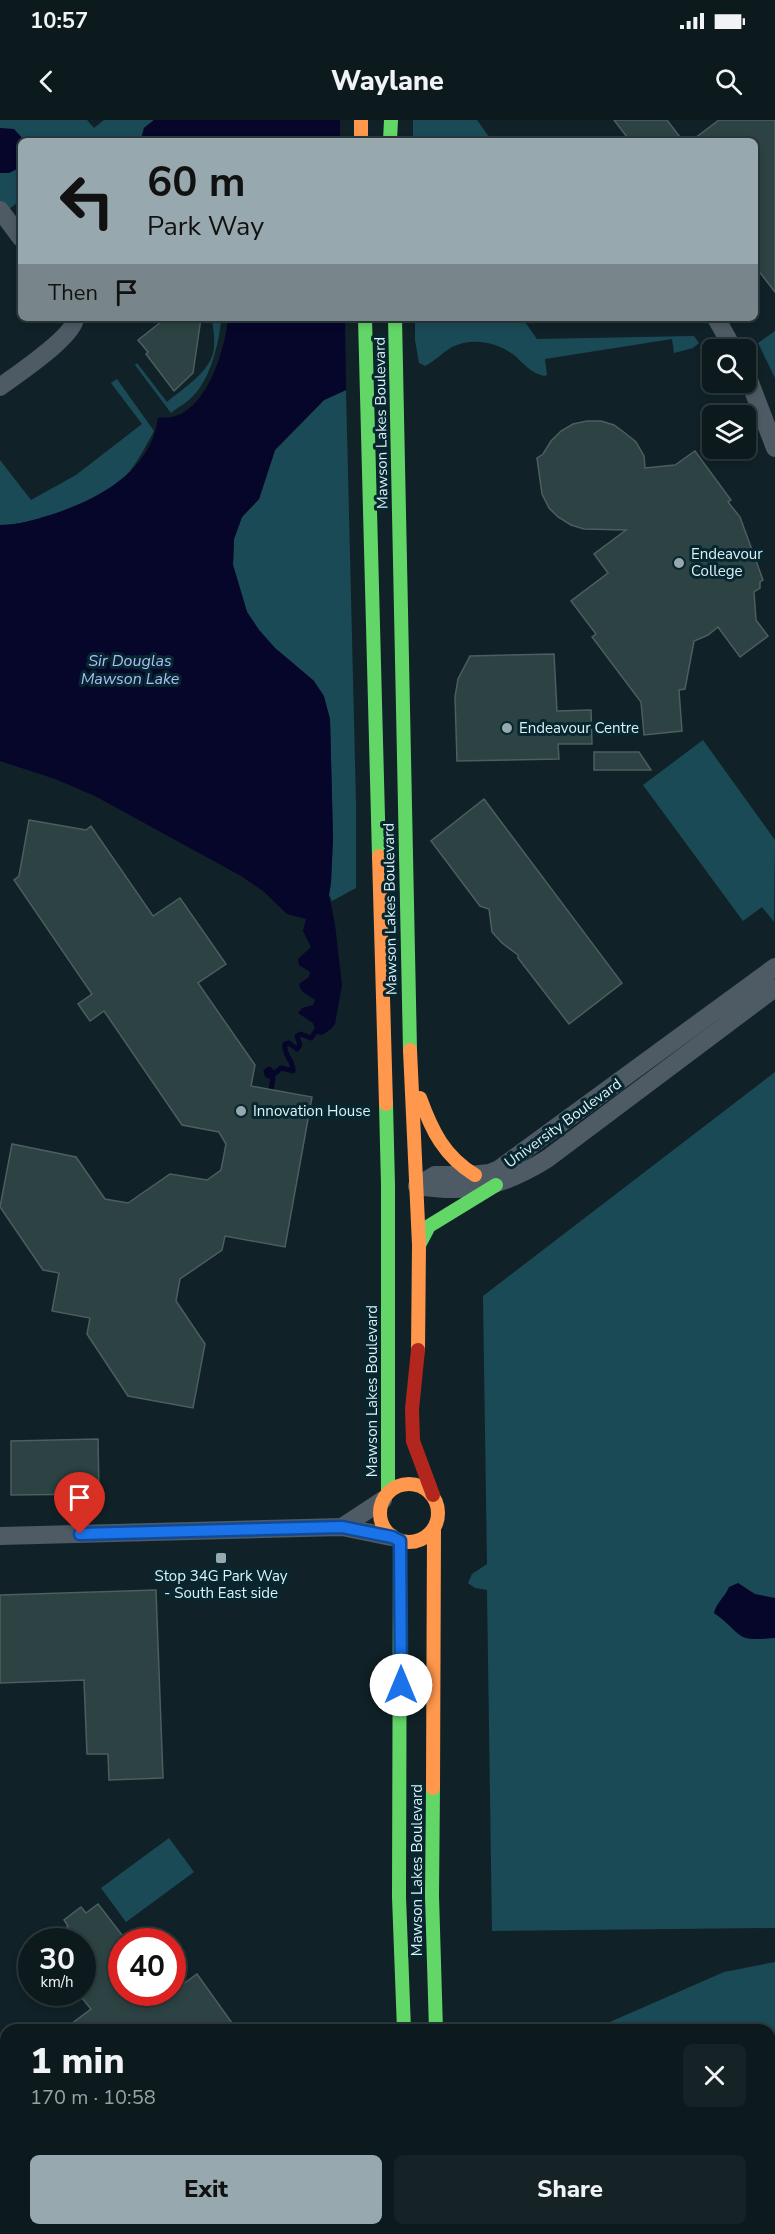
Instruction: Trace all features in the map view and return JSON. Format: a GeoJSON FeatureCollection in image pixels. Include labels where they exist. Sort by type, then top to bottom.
{"type":"FeatureCollection","features":[{"type":"Feature","properties":{"kind":"street"},"geometry":{"type":"LineString","coordinates":[[361,120],[361,138]]}},
{"type":"Feature","properties":{"kind":"street"},"geometry":{"type":"LineString","coordinates":[[390,138],[391,120]]}},
{"type":"Feature","properties":{"kind":"street"},"geometry":{"type":"LineString","coordinates":[[0,210],[18,234]]}},
{"type":"Feature","properties":{"kind":"street"},"geometry":{"type":"LineString","coordinates":[[0,387],[61,340],[75,325],[75,321]]}},
{"type":"Feature","properties":{"kind":"street","name":"Mawson Lakes Boulevard"},"geometry":{"type":"LineString","coordinates":[[365,321],[388,1185],[386,1496]]}},
{"type":"Feature","properties":{"kind":"street","name":"Mawson Lakes Boulevard"},"geometry":{"type":"LineString","coordinates":[[395,321],[410,1069],[419,1245],[418,1366],[412,1409],[413,1441],[433,1495]]}},
{"type":"Feature","properties":{"kind":"street"},"geometry":{"type":"LineString","coordinates":[[718,321],[728,339]]}},
{"type":"Feature","properties":{"kind":"street"},"geometry":{"type":"LineString","coordinates":[[754,393],[775,448]]}},
{"type":"Feature","properties":{"kind":"street","name":"University Boulevard"},"geometry":{"type":"LineString","coordinates":[[417,1186],[435,1175],[475,1175],[499,1169],[775,967]]}},
{"type":"Feature","properties":{"kind":"street","name":"University Boulevard"},"geometry":{"type":"LineString","coordinates":[[417,1186],[436,1189],[474,1188],[496,1185],[525,1173],[547,1159],[775,988]]}},
{"type":"Feature","properties":{"kind":"street"},"geometry":{"type":"LineString","coordinates":[[410,1069],[432,1132],[446,1154],[475,1175]]}},
{"type":"Feature","properties":{"kind":"street"},"geometry":{"type":"LineString","coordinates":[[388,1185],[417,1186]]}},
{"type":"Feature","properties":{"kind":"street"},"geometry":{"type":"LineString","coordinates":[[419,1245],[429,1226],[496,1185]]}},
{"type":"Feature","properties":{"kind":"street"},"geometry":{"type":"LineString","coordinates":[[0,1536],[342,1527],[409,1543],[427,1537],[434,1530],[439,1512],[433,1495],[417,1484],[407,1484],[397,1486],[342,1527]]}},
{"type":"Feature","properties":{"kind":"street"},"geometry":{"type":"LineString","coordinates":[[386,1496],[380,1510],[381,1520],[385,1530],[396,1539]]}},
{"type":"Feature","properties":{"kind":"street","name":"Mawson Lakes Boulevard"},"geometry":{"type":"LineString","coordinates":[[434,1530],[432,1896],[436,2024]]}},
{"type":"Feature","properties":{"kind":"street","name":"Mawson Lakes Boulevard"},"geometry":{"type":"LineString","coordinates":[[396,1539],[402,1591],[399,1897],[404,2024]]}},
{"type":"Feature","properties":{"kind":"shaded area"},"geometry":{"type":"Polygon","coordinates":[[[0,120],[87,120],[94,128],[104,120],[154,120],[144,128],[141,138],[18,138],[18,204],[3,214],[0,210],[0,120]]]}},
{"type":"Feature","properties":{"kind":"shaded area"},"geometry":{"type":"Polygon","coordinates":[[[413,120],[477,120],[490,138],[413,138],[413,120]]]}},
{"type":"Feature","properties":{"kind":"shaded area"},"geometry":{"type":"Polygon","coordinates":[[[212,321],[221,321],[216,349],[204,380],[188,401],[171,413],[135,365],[137,363],[167,402],[203,371],[212,356],[214,337],[212,321]]]}},
{"type":"Feature","properties":{"kind":"shaded area"},"geometry":{"type":"Polygon","coordinates":[[[415,321],[524,321],[537,339],[694,336],[699,343],[693,348],[674,353],[672,339],[545,359],[547,375],[544,376],[531,370],[514,355],[500,347],[484,342],[468,342],[452,347],[425,366],[419,363],[415,340],[415,321]]]}},
{"type":"Feature","properties":{"kind":"shaded area"},"geometry":{"type":"Polygon","coordinates":[[[775,331],[775,378],[758,343],[775,331]]]}},
{"type":"Feature","properties":{"kind":"shaded area"},"geometry":{"type":"Polygon","coordinates":[[[117,379],[154,431],[130,471],[105,492],[70,509],[33,521],[0,525],[0,460],[31,500],[76,475],[142,424],[111,383],[117,379]]]}},
{"type":"Feature","properties":{"kind":"shaded area"},"geometry":{"type":"Polygon","coordinates":[[[346,390],[356,888],[332,901],[329,895],[333,838],[330,718],[314,681],[275,648],[247,612],[233,565],[234,539],[242,517],[259,499],[275,450],[324,400],[346,390]]]}},
{"type":"Feature","properties":{"kind":"shaded area"},"geometry":{"type":"Polygon","coordinates":[[[703,740],[775,840],[774,922],[762,907],[743,921],[643,785],[703,740]]]}},
{"type":"Feature","properties":{"kind":"shaded area"},"geometry":{"type":"Polygon","coordinates":[[[775,1072],[775,1928],[492,1931],[487,1590],[475,1588],[468,1583],[472,1574],[487,1564],[483,1296],[775,1072]]]}},
{"type":"Feature","properties":{"kind":"shaded area"},"geometry":{"type":"Polygon","coordinates":[[[169,1838],[194,1872],[126,1922],[101,1888],[169,1838]]]}},
{"type":"Feature","properties":{"kind":"shaded area"},"geometry":{"type":"Polygon","coordinates":[[[775,1962],[775,2024],[605,2024],[724,1972],[775,1962]]]}},
{"type":"Feature","properties":{"kind":"water"},"geometry":{"type":"Polygon","coordinates":[[[154,120],[340,120],[340,138],[142,138],[144,128],[154,120]]]}},
{"type":"Feature","properties":{"kind":"water"},"geometry":{"type":"Polygon","coordinates":[[[0,128],[14,129],[22,138],[18,138],[18,168],[9,173],[0,173],[0,128]]]}},
{"type":"Feature","properties":{"kind":"water","name":"Sir Douglas Mawson Lake"},"geometry":{"type":"Polygon","coordinates":[[[228,321],[345,321],[346,390],[324,400],[275,450],[259,499],[242,517],[234,539],[233,565],[247,612],[275,648],[314,681],[324,696],[330,719],[333,838],[329,895],[342,985],[335,1024],[322,1035],[317,1034],[313,1023],[298,1013],[302,1008],[313,1005],[315,1000],[303,992],[299,984],[309,977],[310,972],[299,965],[298,959],[311,947],[303,931],[306,919],[287,914],[263,891],[241,876],[95,796],[55,779],[0,761],[0,525],[25,522],[68,509],[103,492],[119,481],[145,454],[158,418],[172,417],[185,412],[196,403],[212,376],[228,321]]]}},
{"type":"Feature","properties":{"kind":"water"},"geometry":{"type":"Polygon","coordinates":[[[738,1583],[755,1594],[775,1598],[775,1638],[745,1638],[714,1613],[729,1587],[738,1583]]]}},
{"type":"Feature","properties":{"kind":"building"},"geometry":{"type":"Polygon","coordinates":[[[614,120],[667,120],[681,138],[628,138],[614,120]]]}},
{"type":"Feature","properties":{"kind":"building"},"geometry":{"type":"Polygon","coordinates":[[[719,120],[775,120],[775,292],[758,270],[758,138],[695,138],[719,120]]]}},
{"type":"Feature","properties":{"kind":"building"},"geometry":{"type":"Polygon","coordinates":[[[162,321],[201,321],[193,373],[174,391],[138,340],[162,321]]]}},
{"type":"Feature","properties":{"kind":"building","name":"Endeavour College"},"geometry":{"type":"Polygon","coordinates":[[[601,421],[614,425],[625,433],[636,442],[644,456],[645,468],[675,465],[695,451],[731,500],[728,502],[740,517],[763,580],[760,582],[760,588],[754,592],[756,620],[768,636],[740,657],[718,627],[708,635],[694,641],[685,689],[679,690],[682,731],[644,735],[641,702],[592,637],[596,634],[571,601],[608,573],[594,554],[626,530],[584,529],[571,525],[549,508],[542,494],[537,458],[543,454],[561,431],[573,424],[601,421]]]}},
{"type":"Feature","properties":{"kind":"building","name":"Endeavour Centre"},"geometry":{"type":"Polygon","coordinates":[[[554,654],[557,711],[591,710],[592,744],[558,744],[559,759],[457,761],[455,697],[458,679],[470,656],[554,654]]]}},
{"type":"Feature","properties":{"kind":"building"},"geometry":{"type":"Polygon","coordinates":[[[594,752],[639,752],[651,770],[594,770],[594,752]]]}},
{"type":"Feature","properties":{"kind":"building"},"geometry":{"type":"Polygon","coordinates":[[[484,799],[622,983],[569,1024],[518,955],[492,932],[489,909],[480,906],[431,841],[484,799]]]}},
{"type":"Feature","properties":{"kind":"building","name":"Innovation House"},"geometry":{"type":"Polygon","coordinates":[[[29,820],[86,830],[91,826],[153,916],[180,898],[226,964],[198,983],[255,1065],[251,1086],[312,1097],[285,1247],[225,1236],[222,1250],[180,1279],[176,1301],[205,1344],[193,1408],[128,1396],[87,1334],[90,1318],[52,1311],[59,1273],[43,1270],[0,1207],[12,1144],[76,1157],[105,1199],[128,1203],[170,1174],[207,1180],[221,1170],[226,1144],[219,1132],[182,1125],[104,1011],[90,1021],[78,1004],[92,994],[14,880],[19,876],[29,820]]]}},
{"type":"Feature","properties":{"kind":"building"},"geometry":{"type":"Polygon","coordinates":[[[98,1439],[99,1494],[11,1495],[11,1441],[98,1439]]]}},
{"type":"Feature","properties":{"kind":"building"},"geometry":{"type":"Polygon","coordinates":[[[156,1590],[163,1778],[109,1780],[108,1754],[87,1754],[84,1680],[0,1683],[0,1595],[156,1590]]]}},
{"type":"Feature","properties":{"kind":"building"},"geometry":{"type":"Polygon","coordinates":[[[98,1904],[117,1928],[108,1928],[108,2006],[186,2006],[186,1982],[197,1974],[233,2024],[71,2024],[91,2009],[89,2006],[96,2006],[96,1928],[65,1928],[68,1926],[64,1920],[81,1907],[86,1913],[98,1904]]]}},
{"type":"Feature","properties":{"kind":"waterway"},"geometry":{"type":"LineString","coordinates":[[271,1090],[273,1078],[267,1075],[266,1071],[269,1069],[274,1074],[281,1068],[293,1071],[285,1044],[289,1043],[297,1049],[300,1045],[297,1036],[301,1034],[311,1038],[316,1031]]}},
{"type":"Feature","properties":{"kind":"traffic: fast"},"geometry":{"type":"LineString","coordinates":[[390,138],[391,120]]}},
{"type":"Feature","properties":{"kind":"traffic: fast"},"geometry":{"type":"LineString","coordinates":[[365,321],[379,856]]}},
{"type":"Feature","properties":{"kind":"traffic: fast"},"geometry":{"type":"LineString","coordinates":[[395,321],[410,1050]]}},
{"type":"Feature","properties":{"kind":"traffic: fast"},"geometry":{"type":"LineString","coordinates":[[386,1104],[388,1492]]}},
{"type":"Feature","properties":{"kind":"traffic: fast"},"geometry":{"type":"LineString","coordinates":[[419,1245],[429,1226],[496,1185]]}},
{"type":"Feature","properties":{"kind":"traffic: fast"},"geometry":{"type":"LineString","coordinates":[[400,1541],[399,1897],[404,2024]]}},
{"type":"Feature","properties":{"kind":"traffic: fast"},"geometry":{"type":"LineString","coordinates":[[433,1788],[432,1896],[436,2024]]}},
{"type":"Feature","properties":{"kind":"traffic: slow"},"geometry":{"type":"LineString","coordinates":[[361,120],[361,138]]}},
{"type":"Feature","properties":{"kind":"traffic: slow"},"geometry":{"type":"LineString","coordinates":[[379,856],[386,1104]]}},
{"type":"Feature","properties":{"kind":"traffic: slow"},"geometry":{"type":"LineString","coordinates":[[410,1050],[419,1245],[418,1350]]}},
{"type":"Feature","properties":{"kind":"traffic: slow"},"geometry":{"type":"LineString","coordinates":[[420,1098],[440,1142],[455,1160],[475,1175]]}},
{"type":"Feature","properties":{"kind":"traffic: slow"},"geometry":{"type":"LineString","coordinates":[[403,1484],[415,1484],[430,1492],[438,1507],[438,1513],[438,1519],[430,1534],[415,1542],[403,1542],[388,1534],[380,1519],[380,1507],[388,1492],[403,1484]]}},
{"type":"Feature","properties":{"kind":"traffic: slow"},"geometry":{"type":"LineString","coordinates":[[433,1788],[434,1530]]}},
{"type":"Feature","properties":{"kind":"traffic: jam"},"geometry":{"type":"LineString","coordinates":[[418,1350],[412,1409],[413,1441],[433,1495]]}},
{"type":"Feature","properties":{"kind":"place","name":"Endeavour College"},"geometry":{"type":"Point","coordinates":[679,563]}},
{"type":"Feature","properties":{"kind":"place","name":"Endeavour Centre"},"geometry":{"type":"Point","coordinates":[507,728]}},
{"type":"Feature","properties":{"kind":"place","name":"Innovation House"},"geometry":{"type":"Point","coordinates":[241,1111]}},
{"type":"Feature","properties":{"kind":"place","name":"Stop 34G Park Way - South East side"},"geometry":{"type":"Point","coordinates":[221,1558]}},
{"type":"Feature","properties":{"kind":"route"},"geometry":{"type":"LineString","coordinates":[[80,1534],[342,1527],[392,1537],[400,1541],[401,1685]]}}]}
